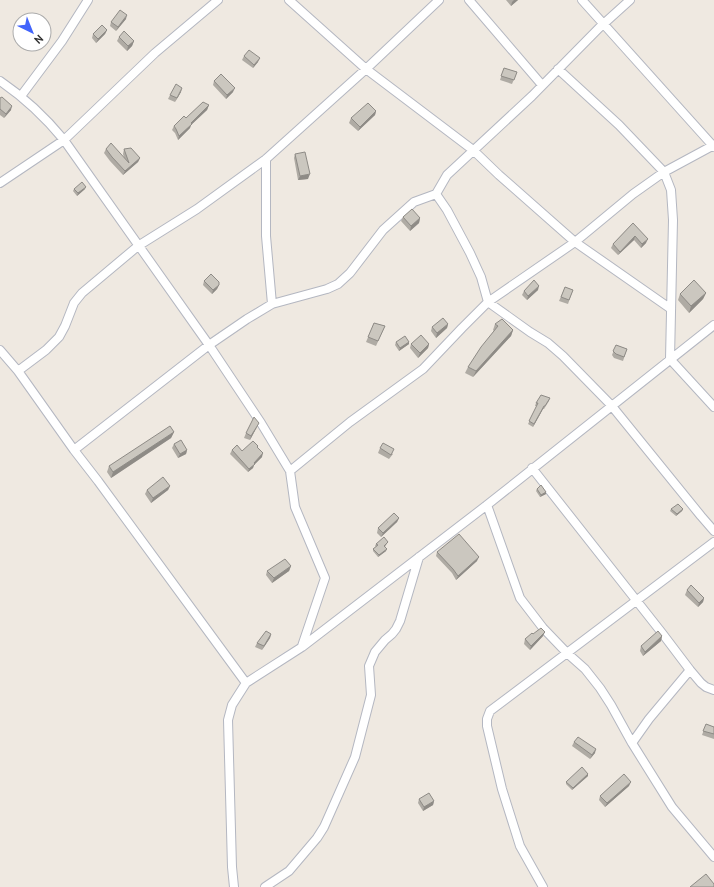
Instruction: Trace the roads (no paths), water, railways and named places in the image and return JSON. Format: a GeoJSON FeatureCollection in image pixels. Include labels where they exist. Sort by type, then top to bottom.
{"type":"FeatureCollection","features":[{"type":"Feature","properties":{"kind":"street"},"geometry":{"type":"LineString","coordinates":[[21,96],[62,41],[88,0]]}},
{"type":"Feature","properties":{"kind":"street"},"geometry":{"type":"LineString","coordinates":[[0,183],[64,140],[155,53],[218,0]]}},
{"type":"Feature","properties":{"kind":"street"},"geometry":{"type":"LineString","coordinates":[[289,0],[366,69],[473,150],[575,242],[671,309]]}},
{"type":"Feature","properties":{"kind":"street"},"geometry":{"type":"LineString","coordinates":[[18,371],[46,350],[59,337],[74,302],[82,293],[138,246],[197,209],[266,159],[366,69],[439,0]]}},
{"type":"Feature","properties":{"kind":"street"},"geometry":{"type":"LineString","coordinates":[[469,0],[542,85]]}},
{"type":"Feature","properties":{"kind":"street"},"geometry":{"type":"LineString","coordinates":[[290,471],[350,422],[423,369],[488,302],[575,242],[633,194],[664,172],[714,146],[582,0]]}},
{"type":"Feature","properties":{"kind":"street"},"geometry":{"type":"LineString","coordinates":[[74,450],[209,345],[247,318],[272,304],[327,289],[338,284],[350,273],[383,230],[414,202],[436,194],[447,175],[630,0]]}},
{"type":"Feature","properties":{"kind":"street"},"geometry":{"type":"LineString","coordinates":[[558,69],[619,125],[664,172],[670,190],[673,220],[670,359],[714,407]]}},
{"type":"Feature","properties":{"kind":"street"},"geometry":{"type":"LineString","coordinates":[[0,82],[21,96],[48,121],[64,140],[209,345],[261,423],[290,471],[296,507],[325,578],[302,647]]}},
{"type":"Feature","properties":{"kind":"street"},"geometry":{"type":"LineString","coordinates":[[266,159],[266,236],[272,304]]}},
{"type":"Feature","properties":{"kind":"street"},"geometry":{"type":"LineString","coordinates":[[436,194],[447,210],[470,254],[481,277],[488,302],[548,343],[564,356],[611,405],[714,531]]}},
{"type":"Feature","properties":{"kind":"street"},"geometry":{"type":"LineString","coordinates":[[234,887],[232,867],[228,720],[232,705],[246,683],[302,647],[487,505],[714,324]]}},
{"type":"Feature","properties":{"kind":"street"},"geometry":{"type":"LineString","coordinates":[[0,350],[18,371],[74,450],[246,683]]}},
{"type":"Feature","properties":{"kind":"street"},"geometry":{"type":"LineString","coordinates":[[532,468],[690,670],[701,683],[714,690]]}},
{"type":"Feature","properties":{"kind":"street"},"geometry":{"type":"LineString","coordinates":[[487,505],[520,598],[543,628],[567,654],[585,669],[600,688],[672,807],[714,857]]}},
{"type":"Feature","properties":{"kind":"street"},"geometry":{"type":"LineString","coordinates":[[543,887],[520,846],[502,789],[487,726],[487,719],[490,711],[714,542]]}},
{"type":"Feature","properties":{"kind":"street"},"geometry":{"type":"LineString","coordinates":[[265,887],[290,871],[324,827],[355,757],[371,695],[369,666],[375,652],[392,634],[398,625],[419,557]]}},
{"type":"Feature","properties":{"kind":"street"},"geometry":{"type":"LineString","coordinates":[[632,743],[658,708],[690,670]]}}]}
